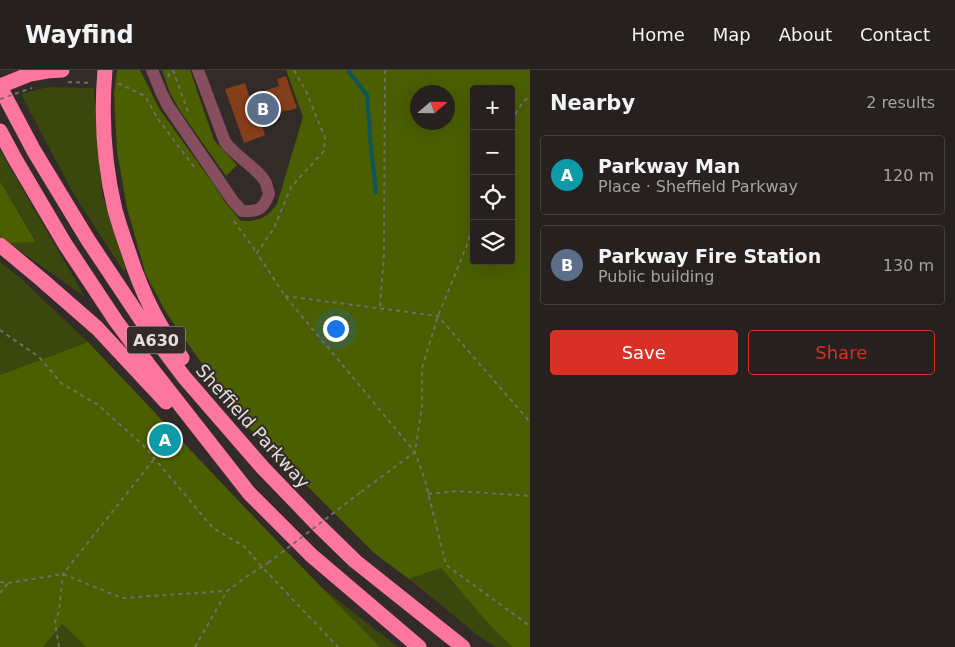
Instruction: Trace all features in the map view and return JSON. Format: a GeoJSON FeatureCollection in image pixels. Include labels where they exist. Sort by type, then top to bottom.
{"type":"FeatureCollection","features":[{"type":"Feature","properties":{"kind":"highway"},"geometry":{"type":"LineString","coordinates":[[0,86],[32,78],[46,71],[63,76]]}},
{"type":"Feature","properties":{"kind":"highway"},"geometry":{"type":"LineString","coordinates":[[105,77],[103,114],[110,187],[122,235],[140,285],[165,334],[214,398],[262,468]]}},
{"type":"Feature","properties":{"kind":"highway","name":"Sheffield Parkway"},"geometry":{"type":"LineString","coordinates":[[0,86],[34,151],[64,202],[122,292],[184,377],[262,468],[355,561],[463,647]]}},
{"type":"Feature","properties":{"kind":"highway","name":"A630"},"geometry":{"type":"LineString","coordinates":[[0,131],[60,235],[116,321],[249,494],[311,555],[419,647]]}},
{"type":"Feature","properties":{"kind":"highway"},"geometry":{"type":"LineString","coordinates":[[0,244],[97,328],[121,352],[249,494]]}},
{"type":"Feature","properties":{"kind":"lane"},"geometry":{"type":"LineString","coordinates":[[152,70],[160,92],[168,106],[232,201],[242,211],[254,212],[265,205],[270,194],[265,181],[229,148],[225,142],[198,70]]}},
{"type":"Feature","properties":{"kind":"path"},"geometry":{"type":"LineString","coordinates":[[257,253],[274,228],[291,187],[324,151],[325,138],[306,91],[294,70]]}},
{"type":"Feature","properties":{"kind":"path"},"geometry":{"type":"LineString","coordinates":[[380,306],[384,255],[385,70]]}},
{"type":"Feature","properties":{"kind":"path"},"geometry":{"type":"LineString","coordinates":[[63,76],[93,83],[105,77],[145,96],[158,119],[197,172]]}},
{"type":"Feature","properties":{"kind":"path"},"geometry":{"type":"LineString","coordinates":[[0,98],[32,78]]}},
{"type":"Feature","properties":{"kind":"path"},"geometry":{"type":"LineString","coordinates":[[515,115],[523,102],[530,96]]}},
{"type":"Feature","properties":{"kind":"path"},"geometry":{"type":"LineString","coordinates":[[230,215],[285,296],[415,452],[446,565],[530,626]]}},
{"type":"Feature","properties":{"kind":"path"},"geometry":{"type":"LineString","coordinates":[[195,647],[228,591],[249,575],[268,564],[415,452],[422,407],[422,368],[438,316],[470,235]]}},
{"type":"Feature","properties":{"kind":"path"},"geometry":{"type":"LineString","coordinates":[[285,296],[438,316],[530,422]]}},
{"type":"Feature","properties":{"kind":"path"},"geometry":{"type":"LineString","coordinates":[[0,330],[38,357],[61,383],[98,405],[143,445],[212,528],[245,547],[338,647]]}},
{"type":"Feature","properties":{"kind":"path"},"geometry":{"type":"LineString","coordinates":[[59,647],[55,622],[59,611],[63,574],[154,459]]}},
{"type":"Feature","properties":{"kind":"path"},"geometry":{"type":"LineString","coordinates":[[428,494],[458,491],[530,496]]}},
{"type":"Feature","properties":{"kind":"path"},"geometry":{"type":"LineString","coordinates":[[0,582],[8,583],[63,574],[122,598],[228,591]]}},
{"type":"Feature","properties":{"kind":"path"},"geometry":{"type":"LineString","coordinates":[[0,592],[8,583]]}},
{"type":"Feature","properties":{"kind":"green space"},"geometry":{"type":"Polygon","coordinates":[[[117,70],[140,70],[160,110],[225,202],[241,221],[257,220],[266,216],[277,204],[303,117],[286,70],[530,70],[530,647],[513,647],[492,628],[441,568],[409,579],[374,553],[243,422],[167,314],[146,275],[127,208],[117,151],[114,94],[117,70]]]}},
{"type":"Feature","properties":{"kind":"green space"},"geometry":{"type":"Polygon","coordinates":[[[162,70],[190,70],[214,140],[237,165],[226,176],[180,111],[170,93],[162,70]]]}},
{"type":"Feature","properties":{"kind":"green space"},"geometry":{"type":"Polygon","coordinates":[[[48,87],[94,88],[102,194],[127,266],[124,272],[73,193],[21,94],[48,87]]]}},
{"type":"Feature","properties":{"kind":"green space"},"geometry":{"type":"Polygon","coordinates":[[[0,150],[85,297],[9,243],[36,241],[0,181],[0,150]]]}},
{"type":"Feature","properties":{"kind":"green space"},"geometry":{"type":"Polygon","coordinates":[[[0,181],[36,242],[9,243],[0,236],[0,181]]]}},
{"type":"Feature","properties":{"kind":"green space"},"geometry":{"type":"Polygon","coordinates":[[[0,262],[18,276],[88,342],[0,375],[0,262]]]}},
{"type":"Feature","properties":{"kind":"green space"},"geometry":{"type":"Polygon","coordinates":[[[88,342],[380,647],[86,647],[62,624],[43,647],[0,647],[0,375],[88,342]]]}},
{"type":"Feature","properties":{"kind":"green space"},"geometry":{"type":"Polygon","coordinates":[[[441,568],[492,628],[513,647],[496,647],[480,637],[409,579],[441,568]]]}},
{"type":"Feature","properties":{"kind":"green space"},"geometry":{"type":"Polygon","coordinates":[[[317,584],[398,647],[380,647],[317,584]]]}},
{"type":"Feature","properties":{"kind":"green space"},"geometry":{"type":"Polygon","coordinates":[[[62,624],[86,647],[43,647],[62,624]]]}},
{"type":"Feature","properties":{"kind":"building"},"geometry":{"type":"Polygon","coordinates":[[[286,76],[297,108],[260,119],[265,135],[244,143],[225,89],[245,83],[249,96],[279,86],[277,79],[286,76]]]}},
{"type":"Feature","properties":{"kind":"waterway"},"geometry":{"type":"LineString","coordinates":[[349,70],[367,95],[376,192]]}},
{"type":"Feature","properties":{"kind":"place","name":"Parkway Fire Station"},"geometry":{"type":"Point","coordinates":[263,109]}},
{"type":"Feature","properties":{"kind":"place","name":"Parkway Man"},"geometry":{"type":"Point","coordinates":[165,440]}}]}
